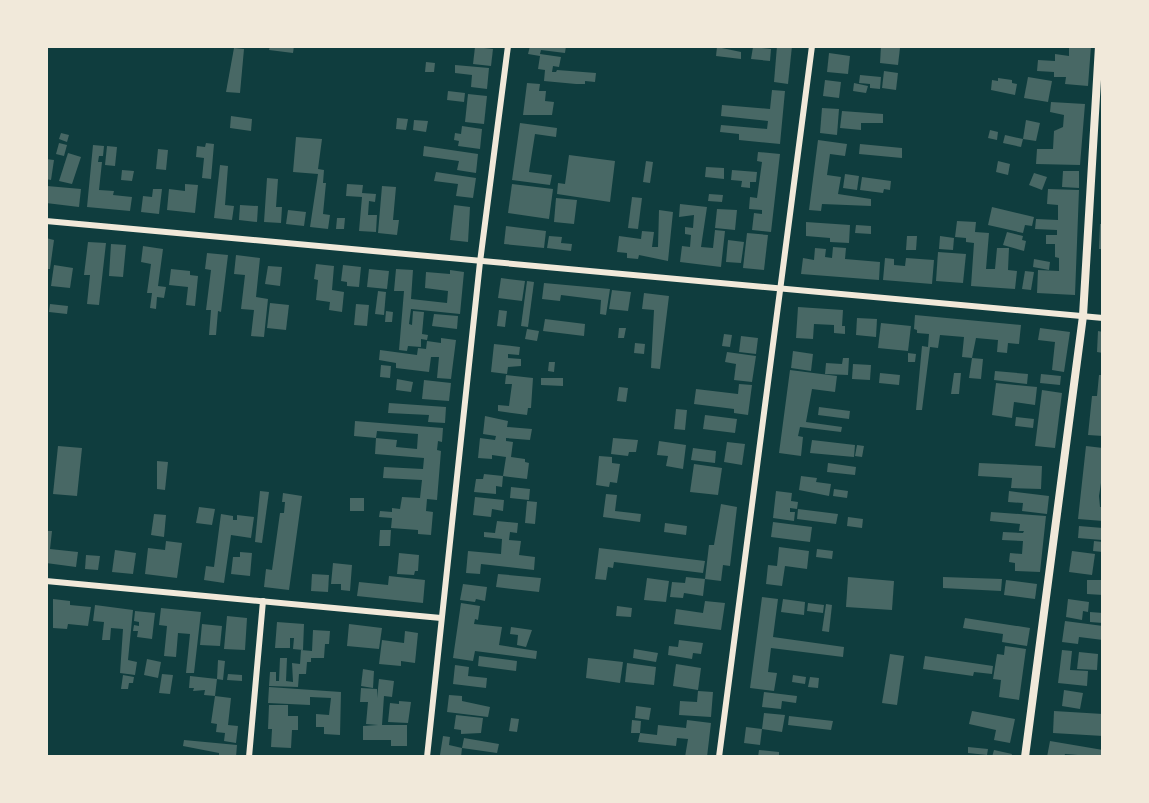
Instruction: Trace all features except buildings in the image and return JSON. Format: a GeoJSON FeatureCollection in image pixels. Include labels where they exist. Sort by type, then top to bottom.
{"type":"FeatureCollection","features":[{"type":"Feature","properties":{"kind":"main road"},"geometry":{"type":"LineString","coordinates":[[1025,757],[1083,316],[1099,46]]}},
{"type":"Feature","properties":{"kind":"street"},"geometry":{"type":"LineString","coordinates":[[427,757],[480,262],[508,46]]}},
{"type":"Feature","properties":{"kind":"street"},"geometry":{"type":"LineString","coordinates":[[719,757],[812,46]]}},
{"type":"Feature","properties":{"kind":"street"},"geometry":{"type":"LineString","coordinates":[[46,221],[1103,318]]}},
{"type":"Feature","properties":{"kind":"street"},"geometry":{"type":"LineString","coordinates":[[46,581],[441,618]]}},
{"type":"Feature","properties":{"kind":"street"},"geometry":{"type":"LineString","coordinates":[[249,757],[263,601]]}}]}
